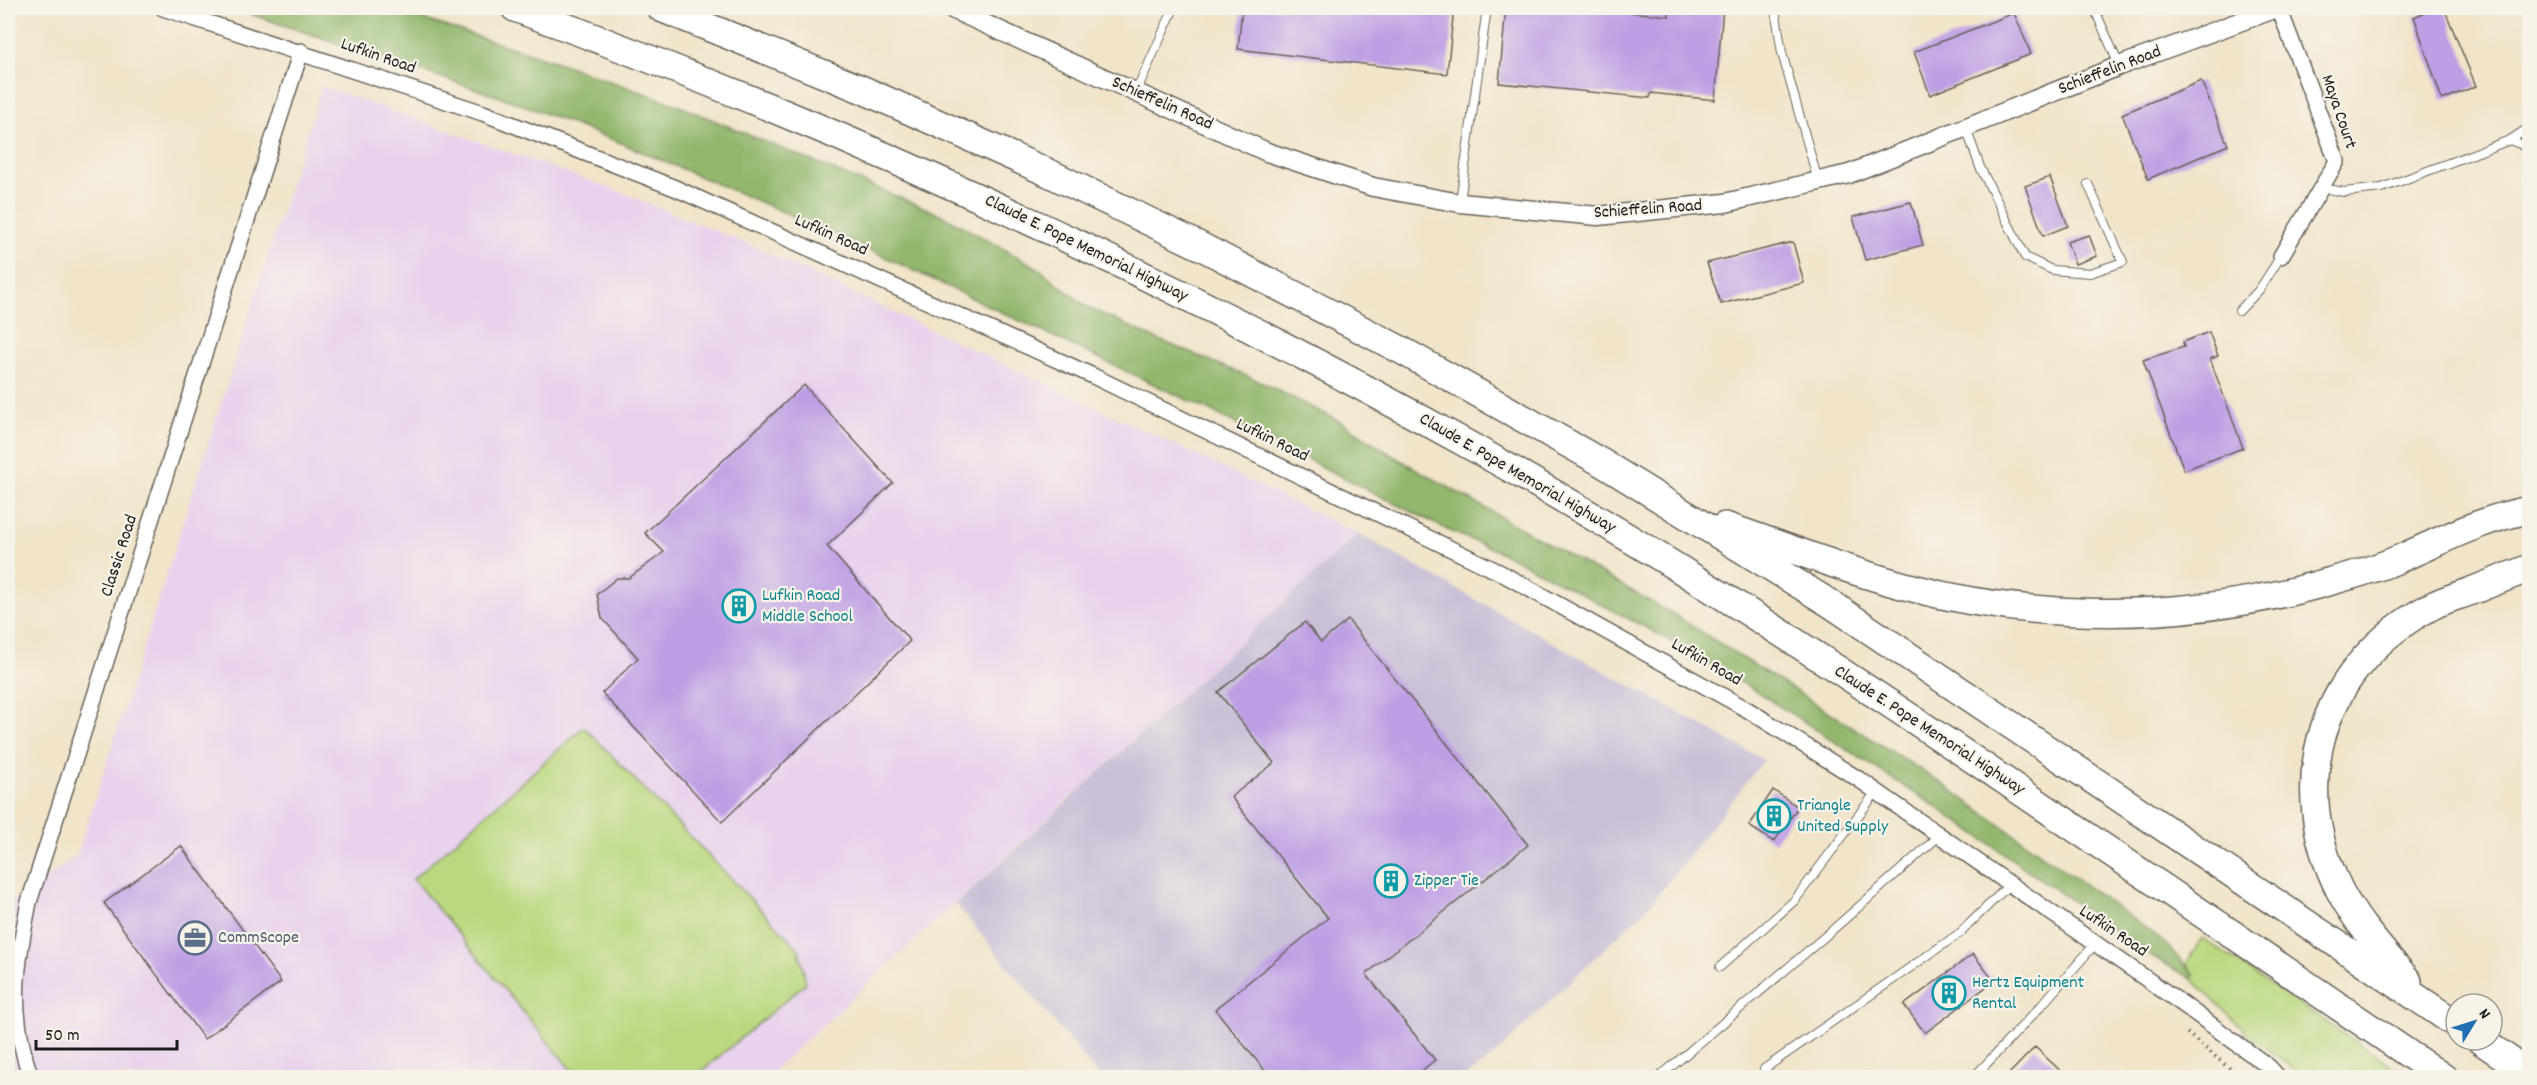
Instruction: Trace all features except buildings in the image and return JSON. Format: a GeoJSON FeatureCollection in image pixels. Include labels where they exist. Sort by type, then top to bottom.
{"type":"FeatureCollection","features":[{"type":"Feature","properties":{"kind":"highway","name":"Claude E. Pope Memorial Highway"},"geometry":{"type":"LineString","coordinates":[[514,8],[624,48],[796,117],[985,200],[1133,269],[1321,365],[1475,448],[1680,569],[1948,741],[2444,1077]]}},
{"type":"Feature","properties":{"kind":"highway"},"geometry":{"type":"LineString","coordinates":[[661,8],[861,89],[1049,173],[1202,247],[1401,350],[1599,461],[1831,604],[2444,1016]]}},
{"type":"Feature","properties":{"kind":"highway"},"geometry":{"type":"LineString","coordinates":[[1686,513],[1906,587],[1970,600],[2044,609],[2107,612],[2210,607],[2263,598],[2317,585],[2391,562],[2502,515],[2529,498]]}},
{"type":"Feature","properties":{"kind":"highway"},"geometry":{"type":"LineString","coordinates":[[2502,515],[2529,510]]}},
{"type":"Feature","properties":{"kind":"highway"},"geometry":{"type":"LineString","coordinates":[[2427,1004],[2364,927],[2340,892],[2320,841],[2313,788],[2320,745],[2337,698],[2350,674],[2375,646],[2433,605],[2529,568]]}},
{"type":"Feature","properties":{"kind":"highway"},"geometry":{"type":"LineString","coordinates":[[2497,1052],[2529,1074]]}},
{"type":"Feature","properties":{"kind":"street","name":"Lufkin Road"},"geometry":{"type":"LineString","coordinates":[[163,8],[301,51],[483,113],[675,188],[1093,375],[1501,573],[1748,710],[1876,792],[2184,1005],[2269,1067],[2279,1077]]}},
{"type":"Feature","properties":{"kind":"street","name":"Schieffelin Road"},"geometry":{"type":"LineString","coordinates":[[950,8],[1267,152],[1372,187],[1460,203],[1598,216],[1725,203],[1849,174],[2119,66],[2278,8]]}},
{"type":"Feature","properties":{"kind":"street","name":"Maya Court"},"geometry":{"type":"LineString","coordinates":[[2278,8],[2337,161],[2281,256]]}},
{"type":"Feature","properties":{"kind":"street","name":"Classic Road"},"geometry":{"type":"LineString","coordinates":[[32,1077],[18,1033],[15,993],[18,958],[29,902],[301,51]]}},
{"type":"Feature","properties":{"kind":"lane"},"geometry":{"type":"LineString","coordinates":[[1136,92],[1174,8]]}},
{"type":"Feature","properties":{"kind":"lane"},"geometry":{"type":"LineString","coordinates":[[1460,203],[1487,8]]}},
{"type":"Feature","properties":{"kind":"lane"},"geometry":{"type":"LineString","coordinates":[[1775,8],[1782,53],[1818,181]]}},
{"type":"Feature","properties":{"kind":"lane"},"geometry":{"type":"LineString","coordinates":[[2094,8],[2119,66]]}},
{"type":"Feature","properties":{"kind":"lane"},"geometry":{"type":"LineString","coordinates":[[2322,189],[2344,192],[2382,188],[2510,140],[2529,127]]}},
{"type":"Feature","properties":{"kind":"lane"},"geometry":{"type":"LineString","coordinates":[[1966,128],[1980,167],[2025,257],[2052,270],[2090,273],[2123,262],[2088,184]]}},
{"type":"Feature","properties":{"kind":"lane"},"geometry":{"type":"LineString","coordinates":[[2510,140],[2529,148]]}},
{"type":"Feature","properties":{"kind":"lane"},"geometry":{"type":"LineString","coordinates":[[2239,311],[2259,290],[2281,256]]}},
{"type":"Feature","properties":{"kind":"lane"},"geometry":{"type":"LineString","coordinates":[[1720,967],[1795,900],[1876,792]]}},
{"type":"Feature","properties":{"kind":"lane"},"geometry":{"type":"LineString","coordinates":[[1658,1077],[1829,933],[1938,837]]}},
{"type":"Feature","properties":{"kind":"lane"},"geometry":{"type":"LineString","coordinates":[[1764,1069],[1960,933],[2009,885]]}},
{"type":"Feature","properties":{"kind":"lane"},"geometry":{"type":"LineString","coordinates":[[1973,1077],[2041,1006],[2095,944]]}},
{"type":"Feature","properties":{"kind":"path"},"geometry":{"type":"LineString","coordinates":[[2187,1033],[2241,1077]]}},
{"type":"Feature","properties":{"kind":"shaded area"},"geometry":{"type":"Polygon","coordinates":[[[322,86],[615,190],[757,248],[1186,450],[1358,534],[766,1077],[8,1077],[8,906],[77,856],[322,86]]]}},
{"type":"Feature","properties":{"kind":"shaded area"},"geometry":{"type":"Polygon","coordinates":[[[1358,534],[1764,760],[1649,906],[1492,1057],[1465,1077],[1100,1077],[956,904],[1358,534]]]}},
{"type":"Feature","properties":{"kind":"green space"},"geometry":{"type":"Polygon","coordinates":[[[232,8],[388,8],[554,61],[677,105],[944,216],[1038,268],[1087,307],[1152,337],[1259,381],[1341,422],[1395,457],[1676,616],[1940,782],[2161,939],[2194,975],[2192,979],[2150,955],[1935,806],[1759,693],[1664,637],[1507,555],[1448,530],[1217,414],[847,239],[621,143],[518,103],[232,8]]]}},
{"type":"Feature","properties":{"kind":"green space"},"geometry":{"type":"Polygon","coordinates":[[[584,727],[799,949],[806,983],[695,1077],[577,1077],[413,879],[584,727]]]}},
{"type":"Feature","properties":{"kind":"green space"},"geometry":{"type":"Polygon","coordinates":[[[2202,938],[2407,1077],[2301,1077],[2288,1064],[2250,1036],[2192,979],[2194,974],[2186,964],[2202,938]]]}},
{"type":"Feature","properties":{"kind":"waterway"},"geometry":{"type":"LineString","coordinates":[[8,14],[11,8]]}},
{"type":"Feature","properties":{"kind":"place","name":"Lufkin Road Middle School"},"geometry":{"type":"Point","coordinates":[739,606]}},
{"type":"Feature","properties":{"kind":"place","name":"Triangle United Supply"},"geometry":{"type":"Point","coordinates":[1774,816]}},
{"type":"Feature","properties":{"kind":"place","name":"Zipper Tie"},"geometry":{"type":"Point","coordinates":[1391,881]}},
{"type":"Feature","properties":{"kind":"place","name":"CommScope"},"geometry":{"type":"Point","coordinates":[195,938]}},
{"type":"Feature","properties":{"kind":"place","name":"Hertz Equipment Rental"},"geometry":{"type":"Point","coordinates":[1949,993]}}]}
